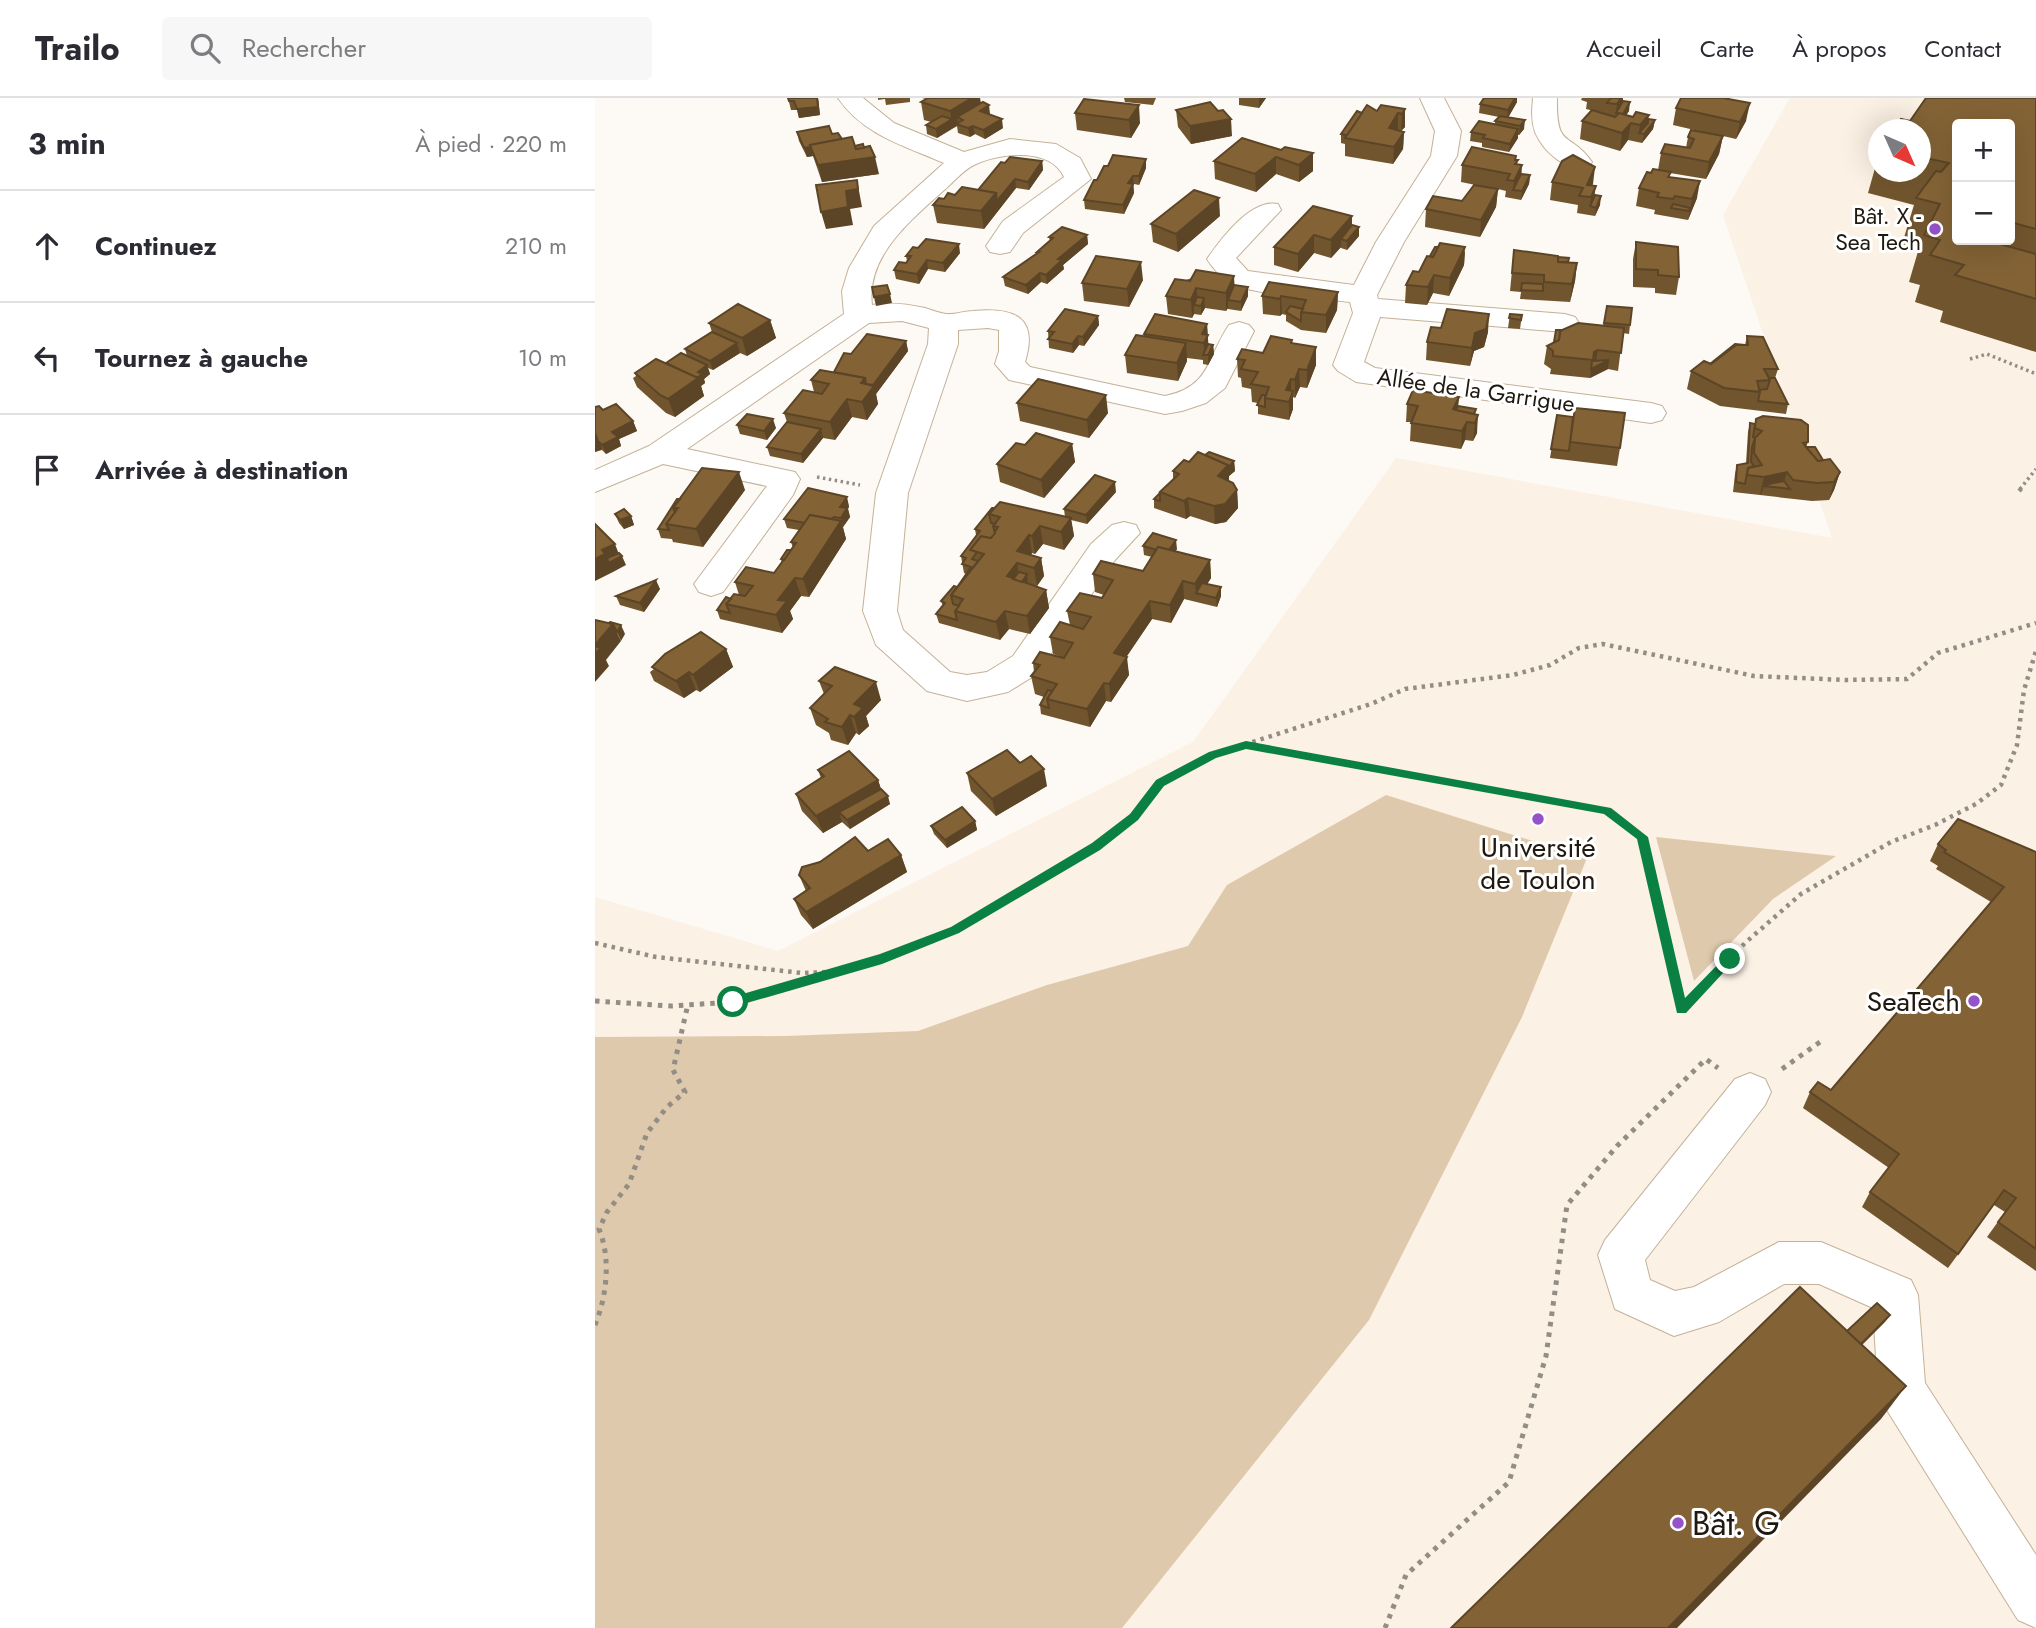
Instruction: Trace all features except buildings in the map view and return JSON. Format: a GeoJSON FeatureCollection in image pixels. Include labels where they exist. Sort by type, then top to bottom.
{"type":"FeatureCollection","features":[{"type":"Feature","properties":{"kind":"street"},"geometry":{"type":"LineString","coordinates":[[850,98],[859,113],[878,124],[962,161]]}},
{"type":"Feature","properties":{"kind":"street","name":"Allée de la Garrigue"},"geometry":{"type":"LineString","coordinates":[[1432,98],[1448,131],[1444,156],[1390,242],[1364,301],[1367,313],[1348,365],[1367,376],[1651,413]]}},
{"type":"Feature","properties":{"kind":"street"},"geometry":{"type":"LineString","coordinates":[[1545,98],[1544,122],[1550,141],[1579,162]]}},
{"type":"Feature","properties":{"kind":"street"},"geometry":{"type":"LineString","coordinates":[[859,317],[856,291],[863,268],[888,226],[962,161],[1010,147],[1047,149],[1070,164],[1078,179],[1013,227],[1000,246]]}},
{"type":"Feature","properties":{"kind":"street"},"geometry":{"type":"LineString","coordinates":[[1268,210],[1234,241],[1221,259],[1239,276],[1364,301],[1565,323]]}},
{"type":"Feature","properties":{"kind":"street"},"geometry":{"type":"LineString","coordinates":[[595,482],[660,453],[859,317],[883,310],[914,312],[943,323],[1002,319],[1014,326],[1014,351],[1010,364],[1020,373],[1165,405],[1188,403],[1207,392],[1220,373],[1239,331]]}},
{"type":"Feature","properties":{"kind":"street"},"geometry":{"type":"LineString","coordinates":[[943,323],[943,344],[892,490],[880,611],[888,636],[939,682],[967,688],[996,683],[1025,665],[1103,551],[1124,533]]}},
{"type":"Feature","properties":{"kind":"street"},"geometry":{"type":"LineString","coordinates":[[660,453],[783,479],[782,488],[711,584]]}},
{"type":"Feature","properties":{"kind":"street"},"geometry":{"type":"LineString","coordinates":[[1750,1092],[1621,1255],[1631,1294],[1674,1314],[1703,1306],[1779,1263],[1821,1262],[1895,1295],[1902,1390],[2036,1602]]}},
{"type":"Feature","properties":{"kind":"path"},"geometry":{"type":"LineString","coordinates":[[1970,359],[1987,354],[2036,374]]}},
{"type":"Feature","properties":{"kind":"path"},"geometry":{"type":"LineString","coordinates":[[2019,491],[2036,469]]}},
{"type":"Feature","properties":{"kind":"path"},"geometry":{"type":"LineString","coordinates":[[783,479],[798,474],[892,490]]}},
{"type":"Feature","properties":{"kind":"path"},"geometry":{"type":"LineString","coordinates":[[595,1001],[688,1004],[733,1002],[882,959],[955,930],[1096,846],[1134,817],[1160,783],[1212,755],[1371,704],[1405,689],[1513,675],[1550,665],[1579,648],[1603,644],[1754,676],[1845,680],[1906,679],[1938,653],[2036,623]]}},
{"type":"Feature","properties":{"kind":"path"},"geometry":{"type":"LineString","coordinates":[[1246,745],[1607,811],[1642,837],[1682,1010],[1745,943],[1801,894],[1891,842],[1935,825],[1976,804],[2001,785],[2017,745],[2024,690],[2036,651]]}},
{"type":"Feature","properties":{"kind":"path"},"geometry":{"type":"LineString","coordinates":[[595,943],[670,958],[802,973],[834,972]]}},
{"type":"Feature","properties":{"kind":"path"},"geometry":{"type":"LineString","coordinates":[[595,1325],[607,1261],[605,1238],[599,1229],[607,1212],[629,1184],[647,1133],[667,1107],[685,1092],[673,1070],[688,1004]]}},
{"type":"Feature","properties":{"kind":"path"},"geometry":{"type":"LineString","coordinates":[[1385,1628],[1406,1575],[1509,1482],[1546,1356],[1567,1205],[1617,1146],[1706,1059],[1750,1092],[1820,1042]]}},
{"type":"Feature","properties":{"kind":"shaded area","name":"Université de Toulon"},"geometry":{"type":"Polygon","coordinates":[[[1790,98],[1981,98],[2036,116],[2036,1628],[595,1628],[595,897],[778,951],[1193,742],[1396,458],[1832,538],[1723,215],[1790,98]]]}},
{"type":"Feature","properties":{"kind":"shaded area"},"geometry":{"type":"Polygon","coordinates":[[[1386,795],[1587,858],[1522,1017],[1369,1320],[1122,1628],[595,1628],[595,1037],[786,1036],[918,1031],[1047,985],[1188,946],[1227,885],[1386,795]]]}},
{"type":"Feature","properties":{"kind":"shaded area"},"geometry":{"type":"Polygon","coordinates":[[[1656,837],[1836,856],[1773,899],[1694,981],[1656,837]]]}},
{"type":"Feature","properties":{"kind":"place","name":"Bât. X - Sea Tech"},"geometry":{"type":"Point","coordinates":[1935,229]}},
{"type":"Feature","properties":{"kind":"place","name":"Université de Toulon"},"geometry":{"type":"Point","coordinates":[1538,819]}},
{"type":"Feature","properties":{"kind":"place","name":"SeaTech"},"geometry":{"type":"Point","coordinates":[1974,1001]}},
{"type":"Feature","properties":{"kind":"place","name":"Bât. G"},"geometry":{"type":"Point","coordinates":[1678,1523]}},
{"type":"Feature","properties":{"kind":"route"},"geometry":{"type":"LineString","coordinates":[[733,1002],[882,959],[955,930],[1096,846],[1134,817],[1160,783],[1212,755],[1246,745],[1607,811],[1642,837],[1682,1010],[1730,959]]}}]}
